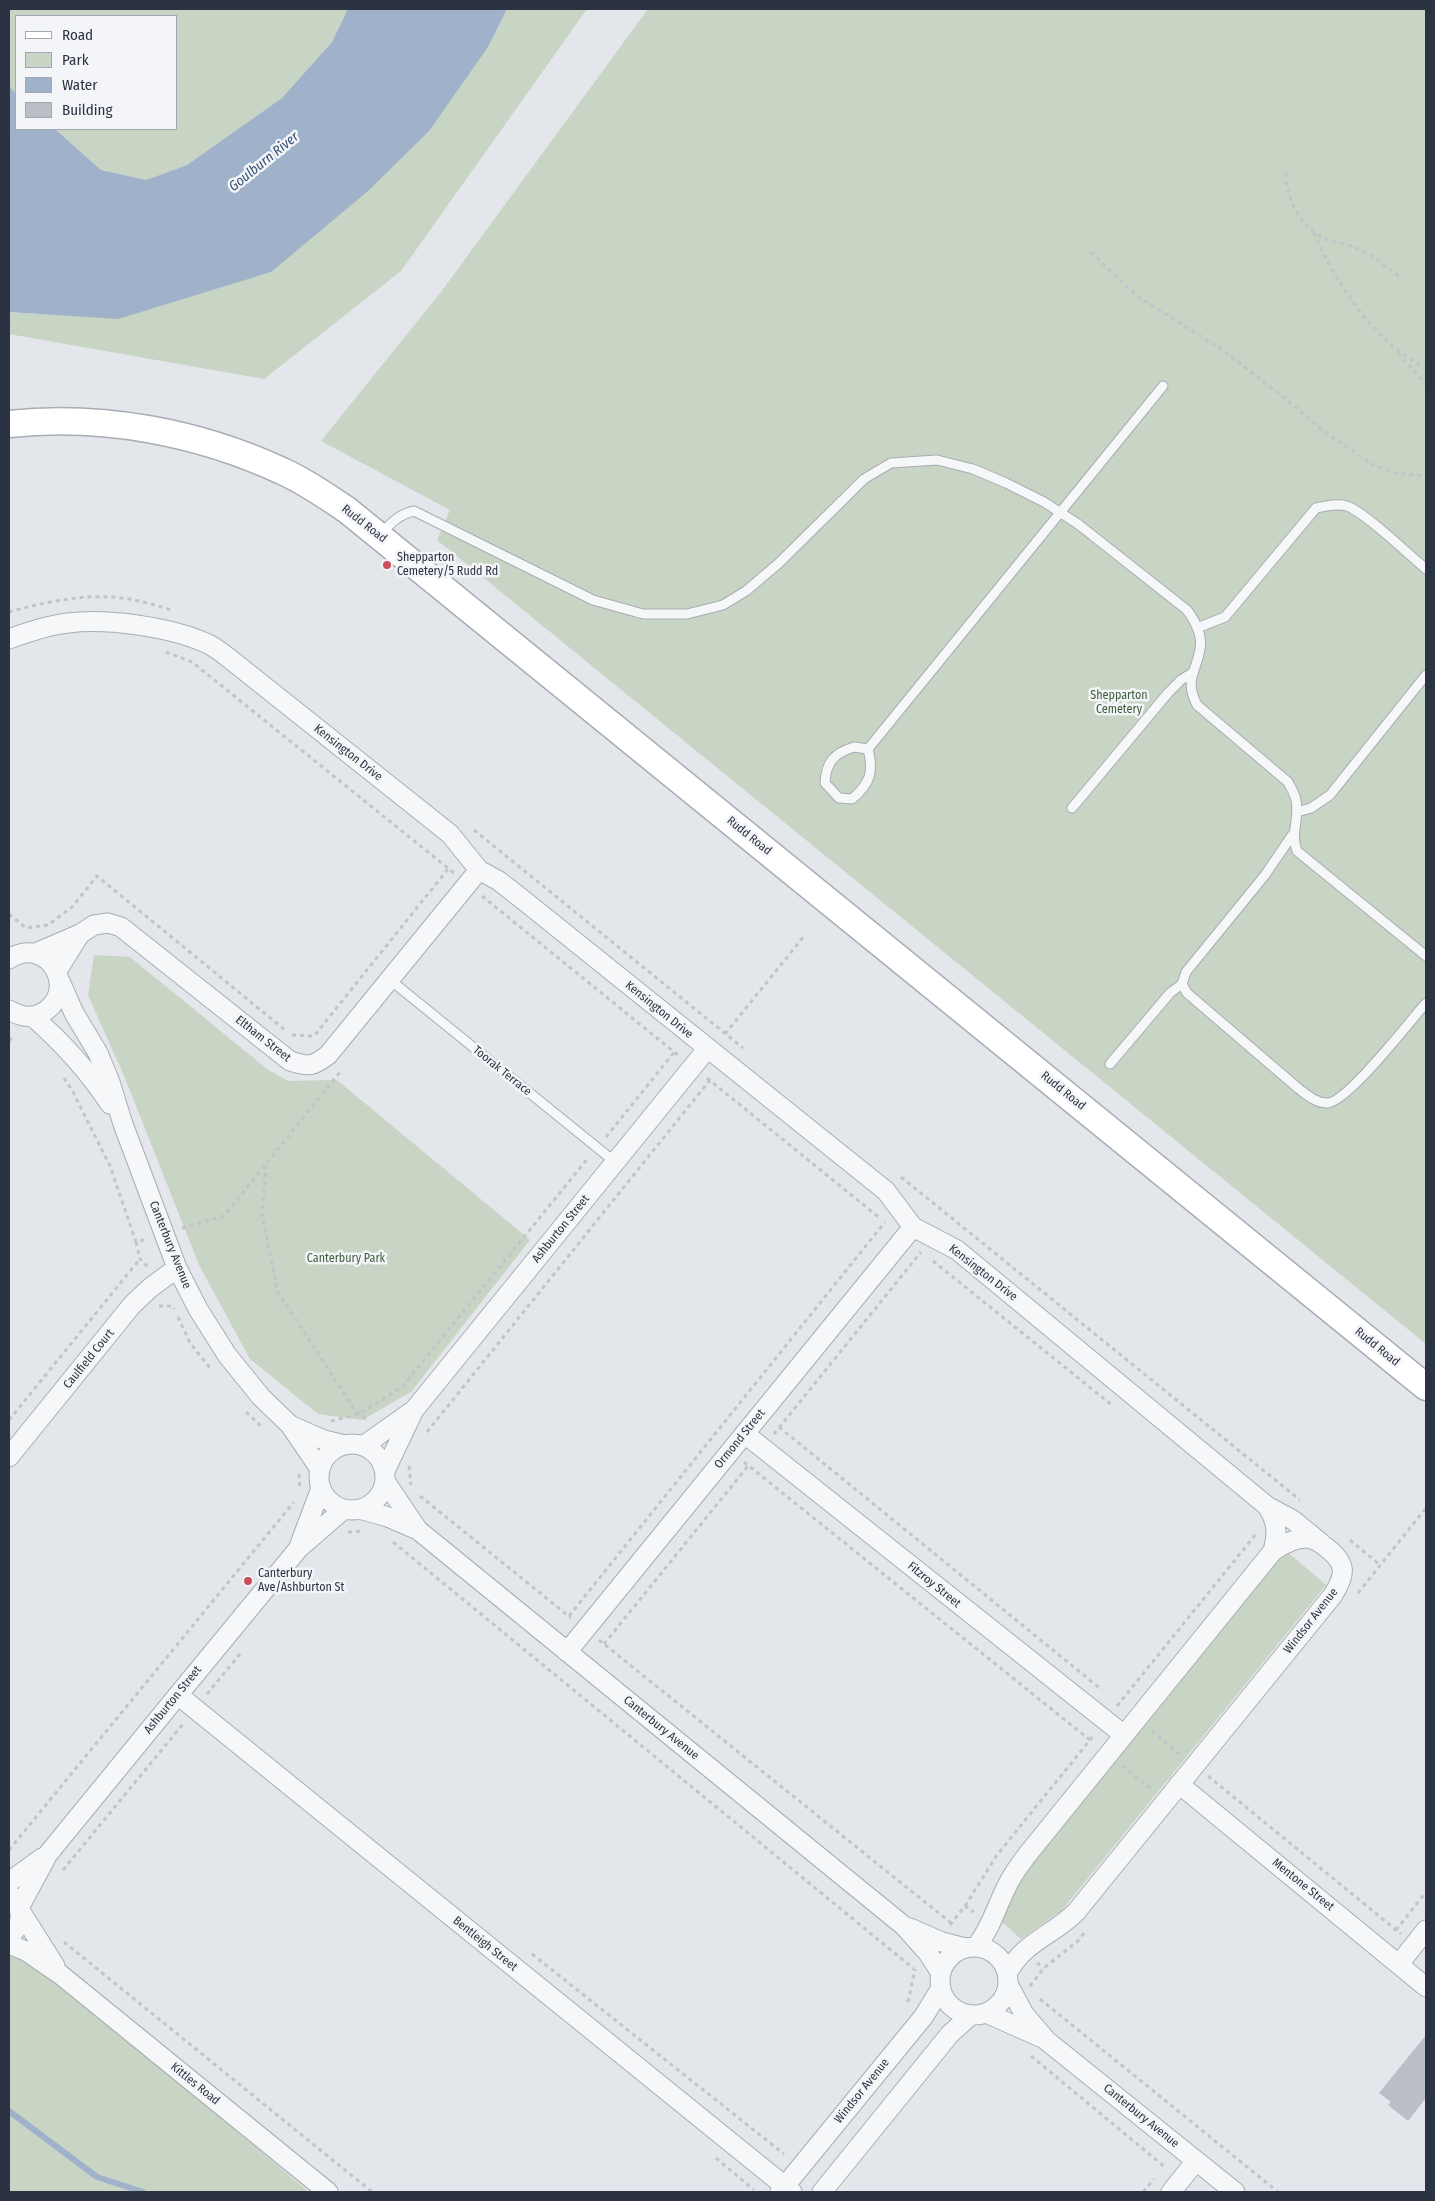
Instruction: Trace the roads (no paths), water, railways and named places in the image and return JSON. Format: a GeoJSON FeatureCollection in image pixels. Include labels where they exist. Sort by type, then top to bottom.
{"type":"FeatureCollection","features":[{"type":"Feature","properties":{"kind":"street","name":"Rudd Road"},"geometry":{"type":"LineString","coordinates":[[9,424],[63,420],[167,432],[245,455],[302,481],[347,510],[1426,1387]]}},
{"type":"Feature","properties":{"kind":"street","name":"Kensington Drive"},"geometry":{"type":"LineString","coordinates":[[9,639],[30,631],[68,623],[118,623],[162,629],[207,643],[235,663],[450,834],[476,884],[499,882],[522,899],[886,1191],[909,1233],[957,1250],[1267,1506],[1293,1520],[1321,1543]]}},
{"type":"Feature","properties":{"kind":"street","name":"Eltham Street"},"geometry":{"type":"LineString","coordinates":[[9,959],[21,953],[33,953],[80,934],[94,925],[108,923],[120,927],[290,1061],[306,1066],[316,1064],[328,1055],[388,979],[476,884]]}},
{"type":"Feature","properties":{"kind":"street"},"geometry":{"type":"LineString","coordinates":[[58,976],[80,934]]}},
{"type":"Feature","properties":{"kind":"street"},"geometry":{"type":"LineString","coordinates":[[9,942],[51,962],[58,976],[59,992],[54,1003],[40,1014],[18,1023]]}},
{"type":"Feature","properties":{"kind":"street","name":"Canterbury Avenue"},"geometry":{"type":"LineString","coordinates":[[58,976],[74,1013],[98,1053],[177,1268],[198,1310],[227,1355],[261,1397],[290,1425],[311,1441],[320,1469]]}},
{"type":"Feature","properties":{"kind":"street","name":"Canterbury Avenue"},"geometry":{"type":"LineString","coordinates":[[18,1023],[56,1036],[78,1061],[123,1124]]}},
{"type":"Feature","properties":{"kind":"street","name":"Ashburton Street"},"geometry":{"type":"LineString","coordinates":[[354,1445],[382,1433],[414,1410],[707,1049]]}},
{"type":"Feature","properties":{"kind":"street","name":"Ormond Street"},"geometry":{"type":"LineString","coordinates":[[567,1652],[909,1233]]}},
{"type":"Feature","properties":{"kind":"street","name":"Caulfield Court"},"geometry":{"type":"LineString","coordinates":[[9,1457],[132,1305],[150,1288],[177,1268]]}},
{"type":"Feature","properties":{"kind":"street","name":"Ashburton Street"},"geometry":{"type":"LineString","coordinates":[[385,1476],[414,1410]]}},
{"type":"Feature","properties":{"kind":"street","name":"Fitzroy Street"},"geometry":{"type":"LineString","coordinates":[[745,1434],[1124,1735]]}},
{"type":"Feature","properties":{"kind":"street"},"geometry":{"type":"LineString","coordinates":[[311,1441],[354,1445],[373,1451],[381,1460],[385,1476],[382,1492],[375,1501],[351,1509],[333,1504],[325,1496],[321,1488],[320,1469],[325,1458],[333,1450],[354,1445]]}},
{"type":"Feature","properties":{"kind":"street","name":"Canterbury Avenue"},"geometry":{"type":"LineString","coordinates":[[385,1476],[418,1530]]}},
{"type":"Feature","properties":{"kind":"street","name":"Ashburton Street"},"geometry":{"type":"LineString","coordinates":[[299,1548],[321,1488]]}},
{"type":"Feature","properties":{"kind":"street","name":"Kensington Drive"},"geometry":{"type":"LineString","coordinates":[[1267,1506],[1274,1517],[1276,1526],[1273,1551]]}},
{"type":"Feature","properties":{"kind":"street","name":"Ashburton Street"},"geometry":{"type":"LineString","coordinates":[[9,1936],[17,1928],[20,1920],[16,1904],[48,1854],[299,1548],[351,1509]]}},
{"type":"Feature","properties":{"kind":"street","name":"Canterbury Avenue"},"geometry":{"type":"LineString","coordinates":[[351,1509],[388,1518],[418,1530],[904,1926],[933,1947],[941,1980]]}},
{"type":"Feature","properties":{"kind":"street"},"geometry":{"type":"LineString","coordinates":[[979,2014],[959,2012],[950,2005],[941,1980],[946,1962],[954,1953],[971,1947],[990,1926],[1013,1874],[1273,1551],[1288,1542],[1306,1538],[1321,1543]]}},
{"type":"Feature","properties":{"kind":"street","name":"Windsor Avenue"},"geometry":{"type":"LineString","coordinates":[[1008,1979],[1016,1957],[1062,1926],[1076,1912],[1333,1595],[1342,1581],[1343,1568],[1338,1557],[1321,1543]]}},
{"type":"Feature","properties":{"kind":"street","name":"Bentleigh Street"},"geometry":{"type":"LineString","coordinates":[[178,1695],[786,2190]]}},
{"type":"Feature","properties":{"kind":"street","name":"Mentone Street"},"geometry":{"type":"LineString","coordinates":[[1179,1784],[1426,1987]]}},
{"type":"Feature","properties":{"kind":"street","name":"Ashburton Street"},"geometry":{"type":"LineString","coordinates":[[9,1882],[48,1854]]}},
{"type":"Feature","properties":{"kind":"street","name":"Kittles Road"},"geometry":{"type":"LineString","coordinates":[[16,1904],[38,1943],[61,1975]]}},
{"type":"Feature","properties":{"kind":"street"},"geometry":{"type":"LineString","coordinates":[[1398,1964],[1426,1930]]}},
{"type":"Feature","properties":{"kind":"street","name":"Kittles Road"},"geometry":{"type":"LineString","coordinates":[[9,1944],[26,1951],[61,1975],[328,2192]]}},
{"type":"Feature","properties":{"kind":"street"},"geometry":{"type":"LineString","coordinates":[[822,2192],[950,2034],[979,2014],[997,2007],[1004,1997],[1008,1979],[998,1956],[988,1949],[933,1947]]}},
{"type":"Feature","properties":{"kind":"street","name":"Canterbury Avenue"},"geometry":{"type":"LineString","coordinates":[[1008,1979],[1023,1996],[1024,2014],[1048,2041],[1235,2192]]}},
{"type":"Feature","properties":{"kind":"street","name":"Windsor Avenue"},"geometry":{"type":"LineString","coordinates":[[786,2190],[924,2016],[941,1980]]}},
{"type":"Feature","properties":{"kind":"street","name":"Canterbury Avenue"},"geometry":{"type":"LineString","coordinates":[[979,2014],[1048,2041]]}},
{"type":"Feature","properties":{"kind":"street"},"geometry":{"type":"LineString","coordinates":[[1176,2186],[1196,2161]]}},
{"type":"Feature","properties":{"kind":"lane"},"geometry":{"type":"LineString","coordinates":[[868,749],[1162,386]]}},
{"type":"Feature","properties":{"kind":"lane"},"geometry":{"type":"LineString","coordinates":[[380,535],[391,522],[405,513],[414,511],[593,600],[643,614],[688,614],[723,605],[746,591],[779,563],[864,479],[891,463],[937,460],[973,469],[1006,483],[1061,512],[1187,610],[1200,634],[1200,649],[1190,680],[1191,694],[1197,705],[1288,782],[1296,798],[1297,812],[1293,841],[1297,851],[1426,956]]}},
{"type":"Feature","properties":{"kind":"lane"},"geometry":{"type":"LineString","coordinates":[[1197,628],[1225,617],[1316,508],[1346,506],[1360,513],[1426,569]]}},
{"type":"Feature","properties":{"kind":"lane"},"geometry":{"type":"LineString","coordinates":[[1072,808],[1180,680],[1192,673]]}},
{"type":"Feature","properties":{"kind":"lane"},"geometry":{"type":"LineString","coordinates":[[1297,812],[1311,808],[1330,795],[1426,675]]}},
{"type":"Feature","properties":{"kind":"lane"},"geometry":{"type":"LineString","coordinates":[[854,747],[868,749],[872,764],[870,776],[862,790],[852,799],[839,798],[825,783],[829,760],[841,750],[854,747]]}},
{"type":"Feature","properties":{"kind":"lane"},"geometry":{"type":"LineString","coordinates":[[1110,1064],[1170,993],[1182,984],[1186,972],[1265,875],[1293,834]]}},
{"type":"Feature","properties":{"kind":"lane","name":"Toorak Terrace"},"geometry":{"type":"LineString","coordinates":[[388,979],[615,1162]]}},
{"type":"Feature","properties":{"kind":"lane"},"geometry":{"type":"LineString","coordinates":[[1182,984],[1187,994],[1299,1089],[1314,1100],[1326,1103],[1336,1101],[1351,1089],[1426,1003]]}},
{"type":"Feature","properties":{"kind":"water","name":"Goulburn River"},"geometry":{"type":"Polygon","coordinates":[[[348,9],[507,9],[488,47],[429,131],[368,191],[271,272],[118,319],[9,312],[9,86],[15,93],[15,130],[56,130],[101,170],[146,180],[187,165],[282,98],[332,42],[348,9]]]}},
{"type":"Feature","properties":{"kind":"waterway"},"geometry":{"type":"LineString","coordinates":[[9,2111],[97,2177],[143,2192]]}},
{"type":"Feature","properties":{"kind":"place","name":"Shepparton Cemetery/5 Rudd Rd"},"geometry":{"type":"Point","coordinates":[387,565]}},
{"type":"Feature","properties":{"kind":"place","name":"Canterbury Ave/Ashburton St"},"geometry":{"type":"Point","coordinates":[248,1581]}},
{"type":"Feature","properties":{"kind":"park label","name":"Shepparton Cemetery"},"geometry":{"type":"Point","coordinates":[1119,703]}},
{"type":"Feature","properties":{"kind":"park label","name":"Canterbury Park"},"geometry":{"type":"Point","coordinates":[346,1259]}}]}
